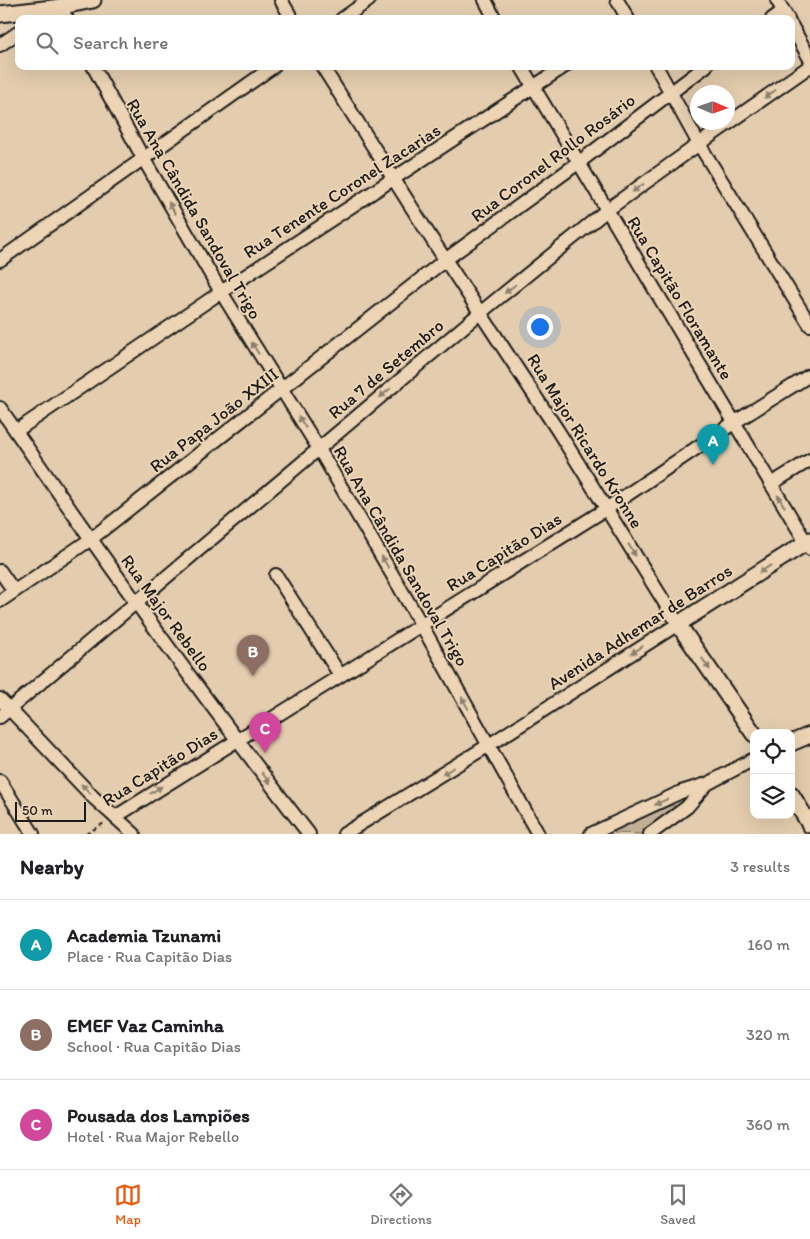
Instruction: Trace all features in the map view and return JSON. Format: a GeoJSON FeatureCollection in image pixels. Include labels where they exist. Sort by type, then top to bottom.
{"type":"FeatureCollection","features":[{"type":"Feature","properties":{"kind":"main road"},"geometry":{"type":"LineString","coordinates":[[0,14],[60,11],[93,0]]}},
{"type":"Feature","properties":{"kind":"main road","name":"Avenida Adhemar de Barros"},"geometry":{"type":"LineString","coordinates":[[678,624],[809,544]]}},
{"type":"Feature","properties":{"kind":"main road","name":"Rua Major Ricardo Kronne"},"geometry":{"type":"LineString","coordinates":[[678,624],[751,729]]}},
{"type":"Feature","properties":{"kind":"main road"},"geometry":{"type":"LineString","coordinates":[[795,741],[810,735]]}},
{"type":"Feature","properties":{"kind":"main road"},"geometry":{"type":"LineString","coordinates":[[795,801],[810,825]]}},
{"type":"Feature","properties":{"kind":"street"},"geometry":{"type":"LineString","coordinates":[[281,0],[290,15]]}},
{"type":"Feature","properties":{"kind":"street"},"geometry":{"type":"LineString","coordinates":[[348,15],[369,0]]}},
{"type":"Feature","properties":{"kind":"street"},"geometry":{"type":"LineString","coordinates":[[484,0],[493,15]]}},
{"type":"Feature","properties":{"kind":"street"},"geometry":{"type":"LineString","coordinates":[[617,0],[626,15]]}},
{"type":"Feature","properties":{"kind":"street"},"geometry":{"type":"LineString","coordinates":[[795,32],[810,59]]}},
{"type":"Feature","properties":{"kind":"street"},"geometry":{"type":"LineString","coordinates":[[0,45],[15,35]]}},
{"type":"Feature","properties":{"kind":"street","name":"Rua 7 de Setembro"},"geometry":{"type":"LineString","coordinates":[[5,714],[480,313],[607,210],[810,66]]}},
{"type":"Feature","properties":{"kind":"street","name":"Rua Ana Cândida Sandoval Trigo"},"geometry":{"type":"LineString","coordinates":[[95,70],[143,158],[221,292],[319,449],[421,624],[538,834]]}},
{"type":"Feature","properties":{"kind":"street"},"geometry":{"type":"LineString","coordinates":[[0,260],[268,70]]}},
{"type":"Feature","properties":{"kind":"street","name":"Rua Major Ricardo Kronne"},"geometry":{"type":"LineString","coordinates":[[325,70],[678,624]]}},
{"type":"Feature","properties":{"kind":"street","name":"Rua Capitão Floramante"},"geometry":{"type":"LineString","coordinates":[[522,70],[809,544]]}},
{"type":"Feature","properties":{"kind":"street","name":"Rua Tenente Coronel Zacarias"},"geometry":{"type":"LineString","coordinates":[[16,431],[221,292],[559,70]]}},
{"type":"Feature","properties":{"kind":"street"},"geometry":{"type":"LineString","coordinates":[[658,70],[699,144],[810,325]]}},
{"type":"Feature","properties":{"kind":"street","name":"Rua Coronel Rollo Rosário"},"geometry":{"type":"LineString","coordinates":[[445,260],[578,163],[700,70]]}},
{"type":"Feature","properties":{"kind":"street","name":"Rua Papa João XXIII"},"geometry":{"type":"LineString","coordinates":[[0,601],[91,539],[445,260]]}},
{"type":"Feature","properties":{"kind":"street","name":"Rua Capitão Dias"},"geometry":{"type":"LineString","coordinates":[[115,816],[606,509],[734,422],[810,375]]}},
{"type":"Feature","properties":{"kind":"street","name":"Rua Major Rebello"},"geometry":{"type":"LineString","coordinates":[[0,408],[136,603],[236,740],[309,834]]}},
{"type":"Feature","properties":{"kind":"street"},"geometry":{"type":"LineString","coordinates":[[771,484],[810,460]]}},
{"type":"Feature","properties":{"kind":"street"},"geometry":{"type":"LineString","coordinates":[[0,571],[14,591]]}},
{"type":"Feature","properties":{"kind":"street"},"geometry":{"type":"LineString","coordinates":[[276,575],[340,675]]}},
{"type":"Feature","properties":{"kind":"street","name":"Avenida Adhemar de Barros"},"geometry":{"type":"LineString","coordinates":[[344,834],[489,745],[678,624]]}},
{"type":"Feature","properties":{"kind":"street"},"geometry":{"type":"LineString","coordinates":[[0,699],[5,714],[134,834]]}},
{"type":"Feature","properties":{"kind":"street"},"geometry":{"type":"LineString","coordinates":[[591,834],[609,831],[681,792],[706,784],[750,761]]}},
{"type":"Feature","properties":{"kind":"street"},"geometry":{"type":"LineString","coordinates":[[0,781],[33,834]]}},
{"type":"Feature","properties":{"kind":"street"},"geometry":{"type":"LineString","coordinates":[[650,834],[687,807],[706,784]]}},
{"type":"Feature","properties":{"kind":"path","name":"Rua Capitão Dias"},"geometry":{"type":"LineString","coordinates":[[86,834],[115,816]]}},
{"type":"Feature","properties":{"kind":"shaded area"},"geometry":{"type":"Polygon","coordinates":[[[672,805],[676,809],[644,834],[614,833],[615,830],[672,805]]]}},
{"type":"Feature","properties":{"kind":"place","name":"Academia Tzunami"},"geometry":{"type":"Point","coordinates":[713,465]}},
{"type":"Feature","properties":{"kind":"place","name":"EMEF Vaz Caminha"},"geometry":{"type":"Point","coordinates":[253,676]}},
{"type":"Feature","properties":{"kind":"place","name":"Pousada dos Lampiões"},"geometry":{"type":"Point","coordinates":[265,753]}}]}
